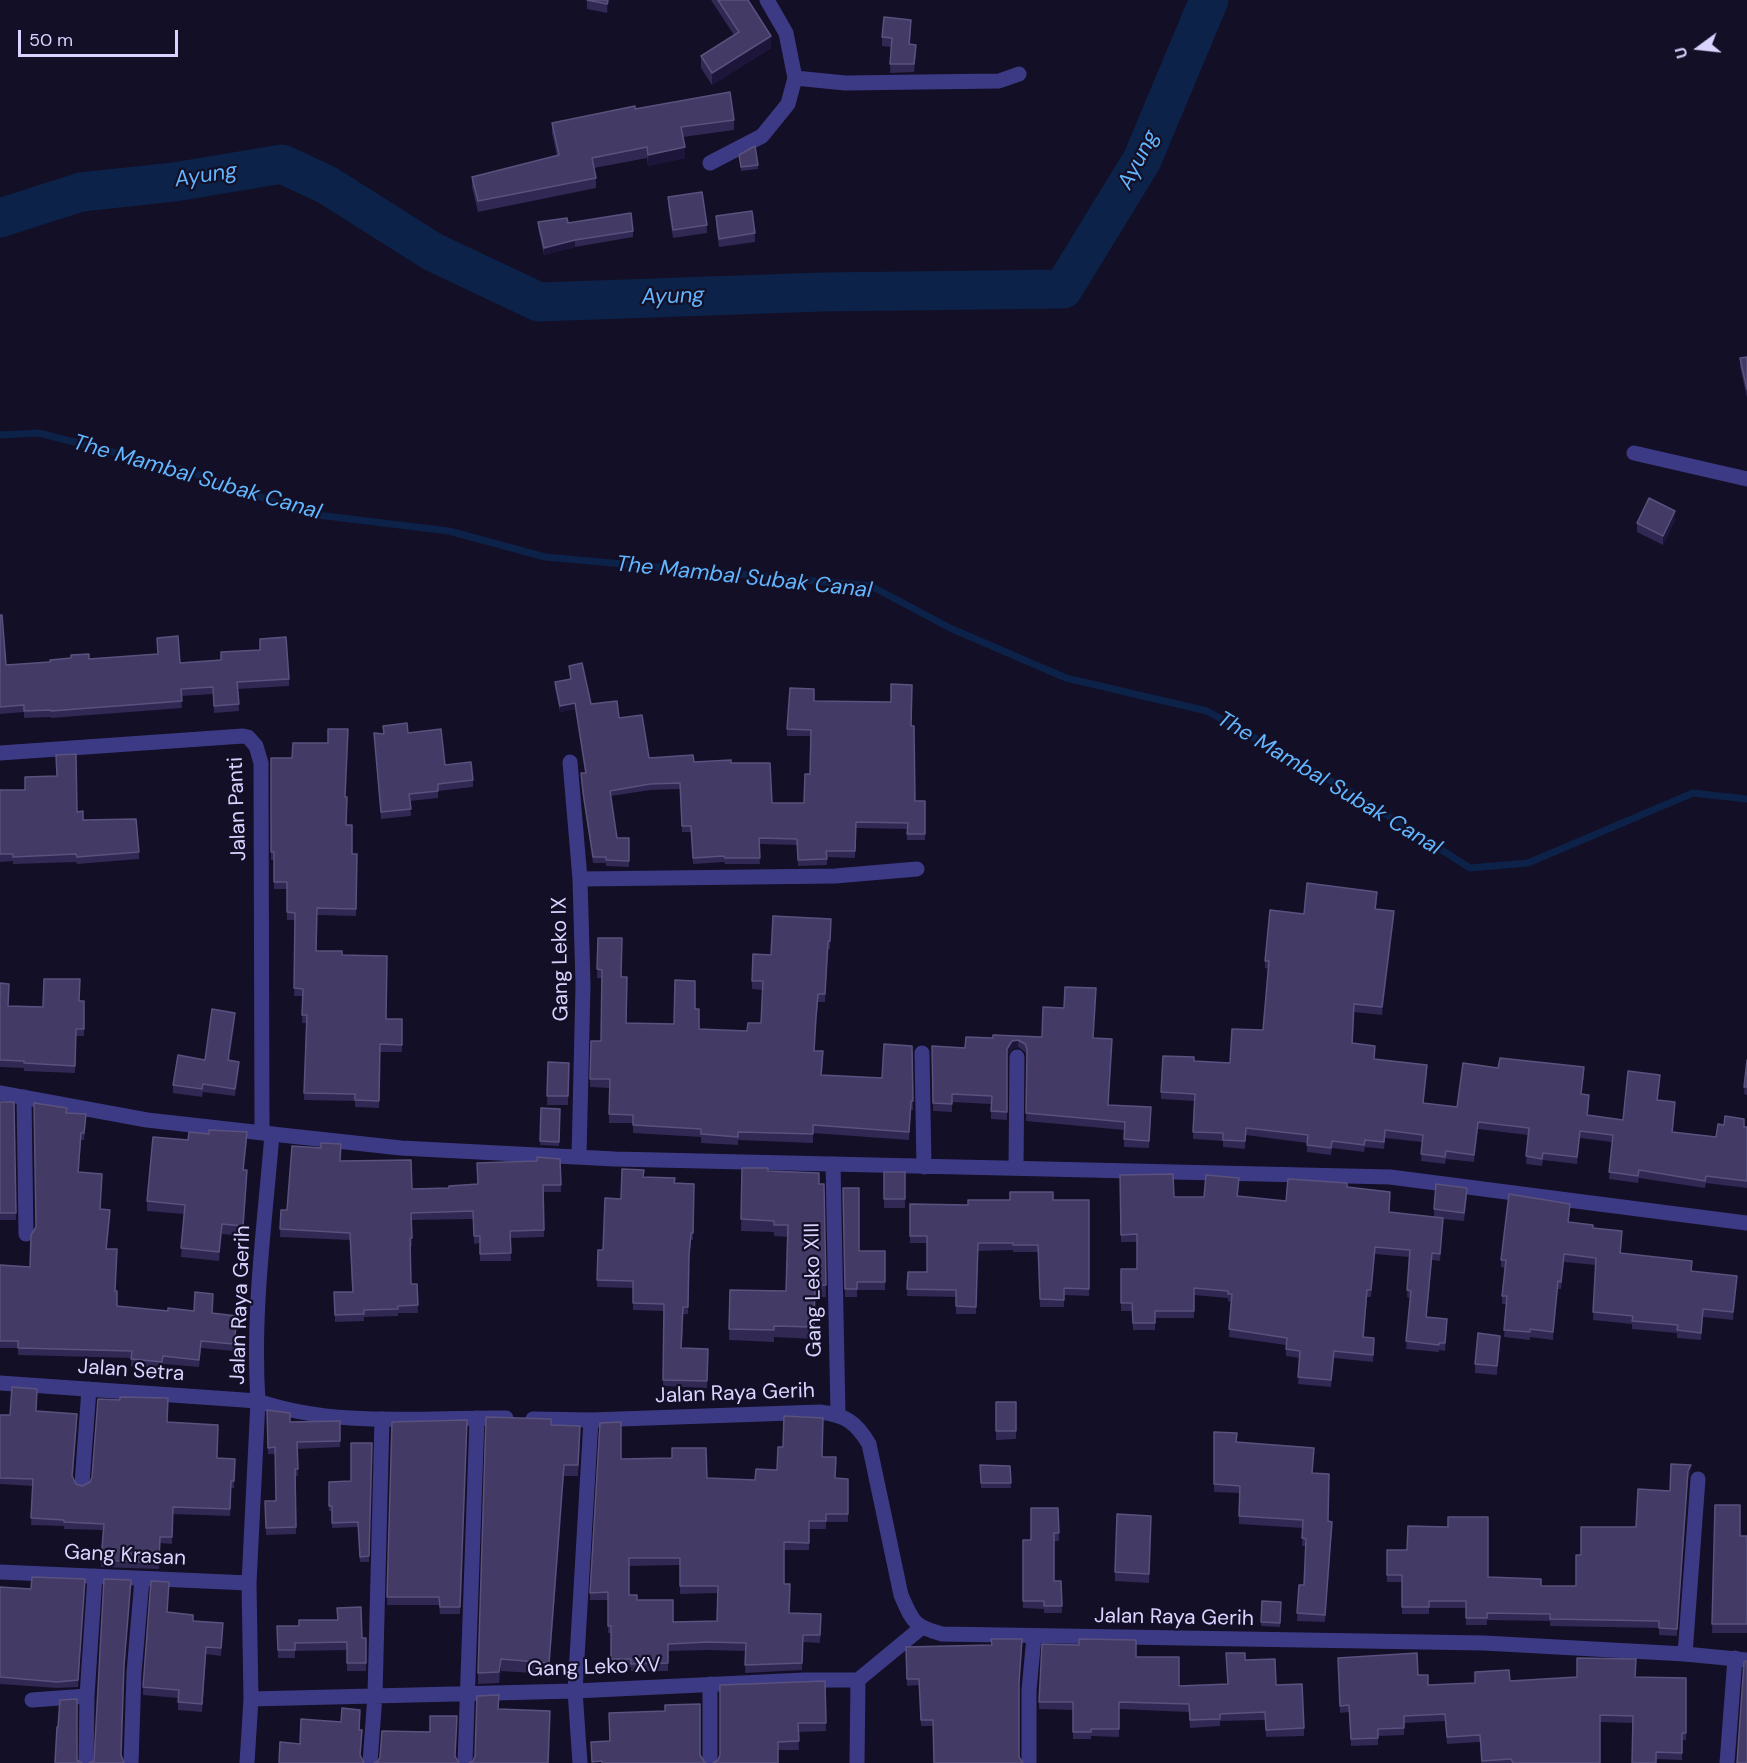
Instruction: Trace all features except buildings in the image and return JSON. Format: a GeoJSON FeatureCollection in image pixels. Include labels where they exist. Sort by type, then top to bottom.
{"type":"FeatureCollection","features":[{"type":"Feature","properties":{"kind":"street"},"geometry":{"type":"LineString","coordinates":[[710,163],[762,136],[788,104],[795,78],[786,33],[767,0]]}},
{"type":"Feature","properties":{"kind":"street"},"geometry":{"type":"LineString","coordinates":[[795,78],[845,83],[999,81],[1019,74]]}},
{"type":"Feature","properties":{"kind":"street"},"geometry":{"type":"LineString","coordinates":[[1634,453],[1747,479]]}},
{"type":"Feature","properties":{"kind":"street","name":"Jalan Panti"},"geometry":{"type":"LineString","coordinates":[[0,753],[243,736],[248,737],[256,746],[261,763],[267,1133]]}},
{"type":"Feature","properties":{"kind":"street","name":"Gang Leko IX"},"geometry":{"type":"LineString","coordinates":[[570,762],[580,879],[583,985],[579,1157]]}},
{"type":"Feature","properties":{"kind":"street"},"geometry":{"type":"LineString","coordinates":[[580,879],[835,876],[917,869]]}},
{"type":"Feature","properties":{"kind":"street"},"geometry":{"type":"LineString","coordinates":[[922,1053],[924,1167]]}},
{"type":"Feature","properties":{"kind":"street"},"geometry":{"type":"LineString","coordinates":[[1016,1168],[1017,1057]]}},
{"type":"Feature","properties":{"kind":"street"},"geometry":{"type":"LineString","coordinates":[[0,1093],[147,1120],[401,1148],[579,1157],[1390,1177],[1747,1223]]}},
{"type":"Feature","properties":{"kind":"street"},"geometry":{"type":"LineString","coordinates":[[24,1097],[26,1234]]}},
{"type":"Feature","properties":{"kind":"street","name":"Jalan Raya Gerih"},"geometry":{"type":"LineString","coordinates":[[267,1133],[257,1320],[258,1401],[286,1411],[315,1416],[382,1419],[591,1420],[820,1412],[838,1414],[860,1429],[869,1444],[901,1595],[911,1617],[921,1628],[942,1634],[1484,1643],[1741,1659]]}},
{"type":"Feature","properties":{"kind":"street","name":"Gang Leko XIII"},"geometry":{"type":"LineString","coordinates":[[833,1164],[838,1414]]}},
{"type":"Feature","properties":{"kind":"street","name":"Jalan Setra"},"geometry":{"type":"LineString","coordinates":[[0,1383],[258,1401]]}},
{"type":"Feature","properties":{"kind":"street"},"geometry":{"type":"LineString","coordinates":[[82,1483],[89,1389]]}},
{"type":"Feature","properties":{"kind":"street"},"geometry":{"type":"LineString","coordinates":[[247,1763],[251,1699],[249,1583],[258,1401]]}},
{"type":"Feature","properties":{"kind":"street"},"geometry":{"type":"LineString","coordinates":[[465,1763],[477,1418]]}},
{"type":"Feature","properties":{"kind":"street"},"geometry":{"type":"LineString","coordinates":[[370,1763],[375,1695],[382,1419]]}},
{"type":"Feature","properties":{"kind":"street"},"geometry":{"type":"LineString","coordinates":[[580,1763],[575,1691],[591,1420]]}},
{"type":"Feature","properties":{"kind":"street"},"geometry":{"type":"LineString","coordinates":[[1685,1654],[1698,1479]]}},
{"type":"Feature","properties":{"kind":"street","name":"Gang Krasan"},"geometry":{"type":"LineString","coordinates":[[0,1572],[249,1583]]}},
{"type":"Feature","properties":{"kind":"street"},"geometry":{"type":"LineString","coordinates":[[86,1763],[87,1696],[95,1576]]}},
{"type":"Feature","properties":{"kind":"street"},"geometry":{"type":"LineString","coordinates":[[131,1763],[134,1673],[142,1579]]}},
{"type":"Feature","properties":{"kind":"street"},"geometry":{"type":"LineString","coordinates":[[857,1763],[858,1680],[921,1628]]}},
{"type":"Feature","properties":{"kind":"street"},"geometry":{"type":"LineString","coordinates":[[1029,1763],[1029,1690],[1034,1637]]}},
{"type":"Feature","properties":{"kind":"street"},"geometry":{"type":"LineString","coordinates":[[1727,1763],[1741,1659]]}},
{"type":"Feature","properties":{"kind":"street","name":"Gang Leko XV"},"geometry":{"type":"LineString","coordinates":[[251,1699],[575,1691],[804,1680],[858,1680]]}},
{"type":"Feature","properties":{"kind":"street"},"geometry":{"type":"LineString","coordinates":[[710,1684],[710,1763]]}},
{"type":"Feature","properties":{"kind":"street"},"geometry":{"type":"LineString","coordinates":[[32,1700],[87,1696]]}},
{"type":"Feature","properties":{"kind":"waterway","name":"Ayung"},"geometry":{"type":"LineString","coordinates":[[0,218],[81,192],[174,182],[282,164],[327,185],[433,252],[539,302],[822,292],[1063,289],[1142,160],[1209,0]]}},
{"type":"Feature","properties":{"kind":"waterway","name":"The Mambal Subak Canal"},"geometry":{"type":"LineString","coordinates":[[0,435],[39,433],[187,471],[309,514],[449,531],[545,557],[871,586],[950,628],[1066,678],[1207,711],[1349,791],[1470,868],[1528,863],[1693,793],[1747,799]]}}]}
